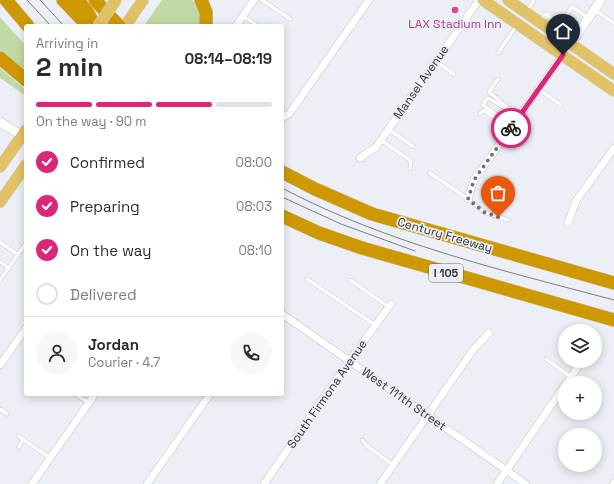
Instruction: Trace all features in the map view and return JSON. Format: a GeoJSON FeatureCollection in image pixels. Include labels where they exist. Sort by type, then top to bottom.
{"type":"FeatureCollection","features":[{"type":"Feature","properties":{"kind":"highway"},"geometry":{"type":"LineString","coordinates":[[6,0],[26,24]]}},
{"type":"Feature","properties":{"kind":"highway"},"geometry":{"type":"LineString","coordinates":[[63,0],[86,24]]}},
{"type":"Feature","properties":{"kind":"highway"},"geometry":{"type":"LineString","coordinates":[[78,0],[88,13],[93,24]]}},
{"type":"Feature","properties":{"kind":"highway"},"geometry":{"type":"LineString","coordinates":[[95,0],[117,24]]}},
{"type":"Feature","properties":{"kind":"highway"},"geometry":{"type":"LineString","coordinates":[[201,0],[206,12],[206,24]]}},
{"type":"Feature","properties":{"kind":"highway"},"geometry":{"type":"LineString","coordinates":[[0,58],[24,78]]}},
{"type":"Feature","properties":{"kind":"highway","name":"Century Freeway"},"geometry":{"type":"LineString","coordinates":[[284,173],[315,189],[372,214],[614,283]]}},
{"type":"Feature","properties":{"kind":"highway","name":"I 105"},"geometry":{"type":"LineString","coordinates":[[284,217],[319,233],[362,248],[614,320]]}},
{"type":"Feature","properties":{"kind":"main road"},"geometry":{"type":"LineString","coordinates":[[99,24],[116,0]]}},
{"type":"Feature","properties":{"kind":"main road"},"geometry":{"type":"LineString","coordinates":[[126,24],[143,0]]}},
{"type":"Feature","properties":{"kind":"main road"},"geometry":{"type":"LineString","coordinates":[[483,0],[614,91]]}},
{"type":"Feature","properties":{"kind":"main road"},"geometry":{"type":"LineString","coordinates":[[513,1],[540,22],[557,28],[571,43],[614,74]]}},
{"type":"Feature","properties":{"kind":"main road"},"geometry":{"type":"LineString","coordinates":[[0,167],[24,135]]}},
{"type":"Feature","properties":{"kind":"main road"},"geometry":{"type":"LineString","coordinates":[[0,202],[24,168]]}},
{"type":"Feature","properties":{"kind":"street"},"geometry":{"type":"LineString","coordinates":[[284,117],[289,114],[369,0]]}},
{"type":"Feature","properties":{"kind":"street","name":"Mansel Avenue"},"geometry":{"type":"LineString","coordinates":[[360,158],[376,147],[479,0]]}},
{"type":"Feature","properties":{"kind":"street"},"geometry":{"type":"LineString","coordinates":[[468,199],[474,180],[601,0]]}},
{"type":"Feature","properties":{"kind":"street"},"geometry":{"type":"LineString","coordinates":[[237,24],[251,1]]}},
{"type":"Feature","properties":{"kind":"street"},"geometry":{"type":"LineString","coordinates":[[0,122],[24,134]]}},
{"type":"Feature","properties":{"kind":"street"},"geometry":{"type":"LineString","coordinates":[[568,223],[576,201],[614,148]]}},
{"type":"Feature","properties":{"kind":"street","name":"South Firmona Avenue"},"geometry":{"type":"LineString","coordinates":[[264,484],[349,361],[390,306]]}},
{"type":"Feature","properties":{"kind":"street","name":"West 111th Street"},"geometry":{"type":"LineString","coordinates":[[284,315],[526,484]]}},
{"type":"Feature","properties":{"kind":"street"},"geometry":{"type":"LineString","coordinates":[[0,365],[24,331]]}},
{"type":"Feature","properties":{"kind":"street"},"geometry":{"type":"LineString","coordinates":[[380,484],[473,350],[489,333]]}},
{"type":"Feature","properties":{"kind":"street"},"geometry":{"type":"LineString","coordinates":[[496,484],[558,395]]}},
{"type":"Feature","properties":{"kind":"street"},"geometry":{"type":"LineString","coordinates":[[32,484],[93,396]]}},
{"type":"Feature","properties":{"kind":"street"},"geometry":{"type":"LineString","coordinates":[[147,484],[209,396]]}},
{"type":"Feature","properties":{"kind":"lane"},"geometry":{"type":"LineString","coordinates":[[262,0],[290,19]]}},
{"type":"Feature","properties":{"kind":"lane"},"geometry":{"type":"LineString","coordinates":[[526,12],[534,0]]}},
{"type":"Feature","properties":{"kind":"lane"},"geometry":{"type":"LineString","coordinates":[[557,28],[572,7],[588,18]]}},
{"type":"Feature","properties":{"kind":"lane"},"geometry":{"type":"LineString","coordinates":[[594,9],[614,23]]}},
{"type":"Feature","properties":{"kind":"lane"},"geometry":{"type":"LineString","coordinates":[[243,16],[255,24]]}},
{"type":"Feature","properties":{"kind":"lane"},"geometry":{"type":"LineString","coordinates":[[564,18],[580,30]]}},
{"type":"Feature","properties":{"kind":"lane"},"geometry":{"type":"LineString","coordinates":[[498,53],[518,24]]}},
{"type":"Feature","properties":{"kind":"lane"},"geometry":{"type":"LineString","coordinates":[[436,61],[454,74]]}},
{"type":"Feature","properties":{"kind":"lane"},"geometry":{"type":"LineString","coordinates":[[498,79],[489,92],[510,111]]}},
{"type":"Feature","properties":{"kind":"lane"},"geometry":{"type":"LineString","coordinates":[[538,89],[561,105]]}},
{"type":"Feature","properties":{"kind":"lane"},"geometry":{"type":"LineString","coordinates":[[510,111],[502,119],[483,105],[488,98],[510,111],[519,117]]}},
{"type":"Feature","properties":{"kind":"lane"},"geometry":{"type":"LineString","coordinates":[[480,114],[485,111],[510,129]]}},
{"type":"Feature","properties":{"kind":"lane"},"geometry":{"type":"LineString","coordinates":[[388,129],[414,147]]}},
{"type":"Feature","properties":{"kind":"lane"},"geometry":{"type":"LineString","coordinates":[[381,140],[411,161],[410,169]]}},
{"type":"Feature","properties":{"kind":"lane"},"geometry":{"type":"LineString","coordinates":[[430,173],[484,212],[508,220]]}},
{"type":"Feature","properties":{"kind":"lane"},"geometry":{"type":"LineString","coordinates":[[0,242],[18,255]]}},
{"type":"Feature","properties":{"kind":"lane"},"geometry":{"type":"LineString","coordinates":[[0,280],[24,246]]}},
{"type":"Feature","properties":{"kind":"lane"},"geometry":{"type":"LineString","coordinates":[[0,262],[9,268]]}},
{"type":"Feature","properties":{"kind":"lane"},"geometry":{"type":"LineString","coordinates":[[307,279],[376,326]]}},
{"type":"Feature","properties":{"kind":"lane"},"geometry":{"type":"LineString","coordinates":[[350,280],[390,306]]}},
{"type":"Feature","properties":{"kind":"lane"},"geometry":{"type":"LineString","coordinates":[[546,360],[561,376]]}},
{"type":"Feature","properties":{"kind":"lane"},"geometry":{"type":"LineString","coordinates":[[78,396],[88,403]]}},
{"type":"Feature","properties":{"kind":"lane"},"geometry":{"type":"LineString","coordinates":[[0,409],[7,414]]}},
{"type":"Feature","properties":{"kind":"lane"},"geometry":{"type":"LineString","coordinates":[[18,436],[50,458]]}},
{"type":"Feature","properties":{"kind":"lane"},"geometry":{"type":"LineString","coordinates":[[19,447],[24,440]]}},
{"type":"Feature","properties":{"kind":"lane"},"geometry":{"type":"LineString","coordinates":[[362,440],[366,445],[393,465]]}},
{"type":"Feature","properties":{"kind":"green space"},"geometry":{"type":"Polygon","coordinates":[[[162,0],[192,0],[200,9],[202,24],[145,24],[162,0]]]}},
{"type":"Feature","properties":{"kind":"green space"},"geometry":{"type":"Polygon","coordinates":[[[0,17],[24,44],[24,71],[0,51],[0,17]]]}},
{"type":"Feature","properties":{"kind":"green space"},"geometry":{"type":"Polygon","coordinates":[[[0,68],[24,88],[24,95],[0,78],[0,68]]]}},
{"type":"Feature","properties":{"kind":"tram line"},"geometry":{"type":"LineString","coordinates":[[27,0],[49,24]]}},
{"type":"Feature","properties":{"kind":"tram line"},"geometry":{"type":"LineString","coordinates":[[40,0],[62,24]]}},
{"type":"Feature","properties":{"kind":"tram line"},"geometry":{"type":"LineString","coordinates":[[284,189],[321,207],[403,240],[529,278],[614,300]]}},
{"type":"Feature","properties":{"kind":"tram line"},"geometry":{"type":"LineString","coordinates":[[284,198],[341,224],[415,251]]}},
{"type":"Feature","properties":{"kind":"way so far"},"geometry":{"type":"LineString","coordinates":[[498,217],[489,215],[468,199],[474,180],[511,128]]}},
{"type":"Feature","properties":{"kind":"place","name":"LAX Stadium Inn"},"geometry":{"type":"Point","coordinates":[455,10]}},
{"type":"Feature","properties":{"kind":"route"},"geometry":{"type":"LineString","coordinates":[[511,128],[563,55]]}}]}
